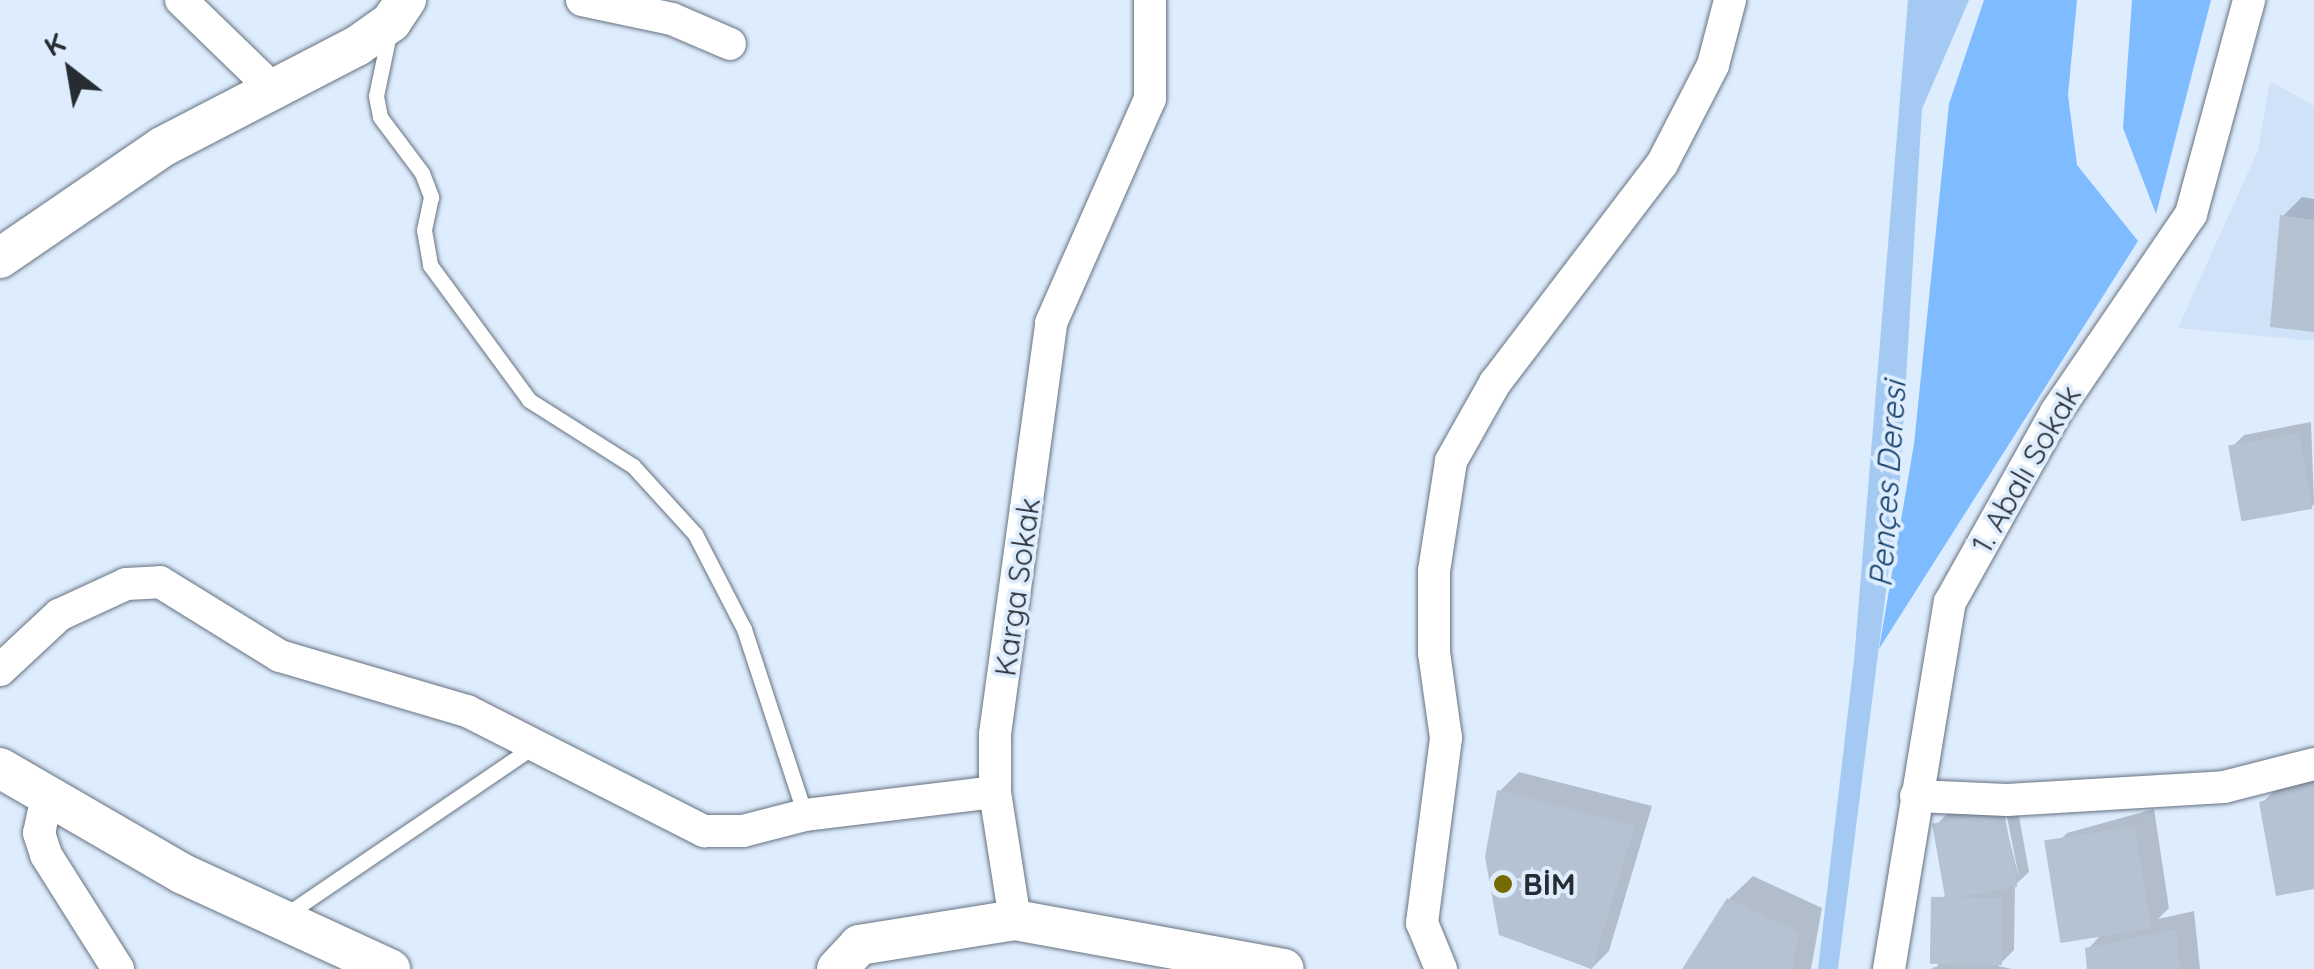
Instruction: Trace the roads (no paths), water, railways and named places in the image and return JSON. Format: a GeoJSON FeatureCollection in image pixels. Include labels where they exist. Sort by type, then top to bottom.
{"type":"FeatureCollection","features":[{"type":"Feature","properties":{"kind":"street"},"geometry":{"type":"LineString","coordinates":[[181,0],[272,89]]}},
{"type":"Feature","properties":{"kind":"street"},"geometry":{"type":"LineString","coordinates":[[582,0],[672,19],[730,44]]}},
{"type":"Feature","properties":{"kind":"street","name":"Karga Sokak"},"geometry":{"type":"LineString","coordinates":[[1015,920],[995,792],[995,734],[1051,323],[1150,99],[1150,0]]}},
{"type":"Feature","properties":{"kind":"street"},"geometry":{"type":"LineString","coordinates":[[1442,969],[1422,924],[1446,738],[1434,653],[1434,571],[1451,461],[1494,383],[1662,164],[1713,65],[1730,0]]}},
{"type":"Feature","properties":{"kind":"street","name":"1. Abalı Sokak"},"geometry":{"type":"LineString","coordinates":[[1889,969],[1950,602],[2056,412],[2192,214],[2248,0]]}},
{"type":"Feature","properties":{"kind":"street"},"geometry":{"type":"LineString","coordinates":[[0,258],[162,147],[322,67],[398,11]]}},
{"type":"Feature","properties":{"kind":"street"},"geometry":{"type":"LineString","coordinates":[[0,670],[59,616],[126,584],[160,582],[280,656],[467,711],[704,830],[744,831],[805,814],[995,792]]}},
{"type":"Feature","properties":{"kind":"street"},"geometry":{"type":"LineString","coordinates":[[1916,796],[2007,800],[2224,787],[2314,764]]}},
{"type":"Feature","properties":{"kind":"street"},"geometry":{"type":"LineString","coordinates":[[0,768],[280,921],[390,969]]}},
{"type":"Feature","properties":{"kind":"street"},"geometry":{"type":"LineString","coordinates":[[47,796],[39,833],[46,855],[118,969]]}},
{"type":"Feature","properties":{"kind":"street"},"geometry":{"type":"LineString","coordinates":[[837,969],[859,945],[1015,920],[1166,960],[1284,969]]}},
{"type":"Feature","properties":{"kind":"lane"},"geometry":{"type":"LineString","coordinates":[[398,11],[376,96],[380,117],[422,173],[431,198],[424,230],[430,265],[530,400],[633,466],[695,534],[744,629],[805,814]]}},
{"type":"Feature","properties":{"kind":"lane"},"geometry":{"type":"LineString","coordinates":[[280,921],[295,903],[536,745]]}},
{"type":"Feature","properties":{"kind":"water","name":"Pençes Deresi"},"geometry":{"type":"Polygon","coordinates":[[[1908,0],[1969,0],[1922,109],[1900,481],[1838,969],[1818,969],[1854,660],[1908,0]]]}},
{"type":"Feature","properties":{"kind":"place","name":"BİM"},"geometry":{"type":"Point","coordinates":[1503,884]}}]}
